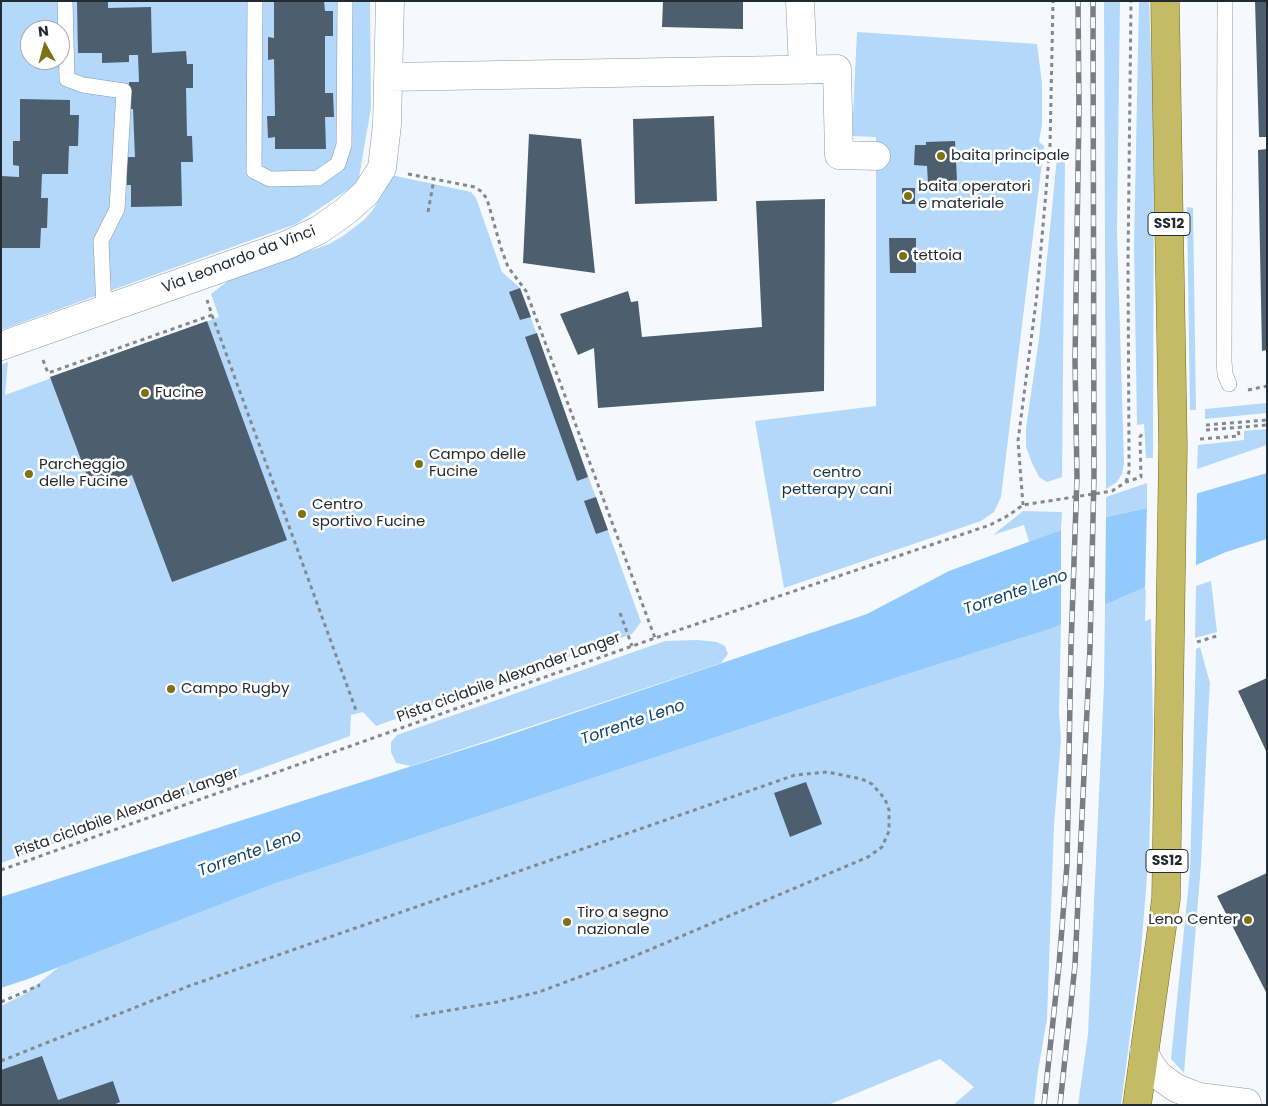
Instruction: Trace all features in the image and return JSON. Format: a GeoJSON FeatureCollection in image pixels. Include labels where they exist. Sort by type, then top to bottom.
{"type":"FeatureCollection","features":[{"type":"Feature","properties":{"kind":"main road","name":"SS12"},"geometry":{"type":"LineString","coordinates":[[1137,1105],[1166,899],[1173,446],[1165,1]]}},
{"type":"Feature","properties":{"kind":"street","name":"Via Leonardo da Vinci"},"geometry":{"type":"LineString","coordinates":[[1,346],[288,245],[320,230],[346,211],[366,193],[382,168],[388,125],[390,1]]}},
{"type":"Feature","properties":{"kind":"street"},"geometry":{"type":"LineString","coordinates":[[800,1],[803,70]]}},
{"type":"Feature","properties":{"kind":"street"},"geometry":{"type":"LineString","coordinates":[[389,77],[837,69],[839,156],[876,156]]}},
{"type":"Feature","properties":{"kind":"street"},"geometry":{"type":"LineString","coordinates":[[1144,1052],[1158,1075],[1176,1088],[1199,1097],[1251,1103]]}},
{"type":"Feature","properties":{"kind":"lane"},"geometry":{"type":"LineString","coordinates":[[65,1],[67,79],[83,84],[124,91],[117,209],[100,241],[104,309]]}},
{"type":"Feature","properties":{"kind":"lane"},"geometry":{"type":"LineString","coordinates":[[255,1],[254,171],[270,179],[318,178],[338,164],[344,145],[345,1]]}},
{"type":"Feature","properties":{"kind":"lane"},"geometry":{"type":"LineString","coordinates":[[1225,1],[1224,361],[1225,374],[1229,384]]}},
{"type":"Feature","properties":{"kind":"path"},"geometry":{"type":"LineString","coordinates":[[1052,1],[1050,146],[1037,294],[1018,441],[1023,505],[1106,492],[1117,489],[1126,482],[1141,477],[1140,436],[1144,431]]}},
{"type":"Feature","properties":{"kind":"path"},"geometry":{"type":"LineString","coordinates":[[1126,482],[1129,472],[1128,300],[1131,1]]}},
{"type":"Feature","properties":{"kind":"path"},"geometry":{"type":"LineString","coordinates":[[382,168],[475,187],[487,199],[508,267],[526,291],[655,638]]}},
{"type":"Feature","properties":{"kind":"path"},"geometry":{"type":"LineString","coordinates":[[428,212],[434,179]]}},
{"type":"Feature","properties":{"kind":"path"},"geometry":{"type":"LineString","coordinates":[[212,315],[357,714]]}},
{"type":"Feature","properties":{"kind":"path"},"geometry":{"type":"LineString","coordinates":[[1206,425],[1267,420]]}},
{"type":"Feature","properties":{"kind":"path"},"geometry":{"type":"LineString","coordinates":[[1206,430],[1267,425]]}},
{"type":"Feature","properties":{"kind":"path"},"geometry":{"type":"LineString","coordinates":[[1199,439],[1239,436],[1238,428]]}},
{"type":"Feature","properties":{"kind":"path","name":"Pista ciclabile Alexander Langer"},"geometry":{"type":"LineString","coordinates":[[1,870],[632,646],[990,525],[1023,505]]}},
{"type":"Feature","properties":{"kind":"path"},"geometry":{"type":"LineString","coordinates":[[620,613],[632,646]]}},
{"type":"Feature","properties":{"kind":"path"},"geometry":{"type":"LineString","coordinates":[[1191,644],[1218,636]]}},
{"type":"Feature","properties":{"kind":"path"},"geometry":{"type":"LineString","coordinates":[[1,1061],[189,986],[795,775],[827,772],[862,779],[872,784],[885,799],[889,810],[889,831],[882,847],[868,857],[630,958],[539,992],[411,1018]]}},
{"type":"Feature","properties":{"kind":"path"},"geometry":{"type":"LineString","coordinates":[[1,1002],[40,985]]}},
{"type":"Feature","properties":{"kind":"green space"},"geometry":{"type":"Polygon","coordinates":[[[1,1],[370,1],[371,108],[358,183],[296,224],[1,330],[1,1]]]}},
{"type":"Feature","properties":{"kind":"green space"},"geometry":{"type":"Polygon","coordinates":[[[1104,1],[1120,1],[1117,232],[1124,463],[1122,474],[1117,482],[1106,489],[1104,1]]]}},
{"type":"Feature","properties":{"kind":"green space"},"geometry":{"type":"Polygon","coordinates":[[[1139,1],[1149,1],[1154,125],[1153,458],[1146,458],[1144,424],[1137,425],[1134,245],[1139,1]]]}},
{"type":"Feature","properties":{"kind":"green space","name":"centro petterapy cani"},"geometry":{"type":"Polygon","coordinates":[[[857,32],[1037,44],[1042,83],[1042,124],[1039,142],[1044,146],[1001,497],[994,512],[981,521],[784,588],[755,421],[876,406],[876,137],[852,136],[857,32]]]}},
{"type":"Feature","properties":{"kind":"green space"},"geometry":{"type":"Polygon","coordinates":[[[1065,157],[1062,477],[1047,482],[1039,477],[1032,463],[1026,447],[1026,428],[1039,339],[1057,158],[1065,157]]]}},
{"type":"Feature","properties":{"kind":"green space","name":"Centro sportivo Fucine"},"geometry":{"type":"Polygon","coordinates":[[[391,175],[471,192],[476,198],[502,272],[520,288],[641,622],[632,634],[376,726],[363,712],[351,715],[350,736],[1,863],[1,365],[8,362],[5,395],[219,317],[211,294],[229,280],[329,244],[343,236],[364,220],[372,211],[385,190],[391,175]]]}},
{"type":"Feature","properties":{"kind":"green space"},"geometry":{"type":"Polygon","coordinates":[[[1187,207],[1193,208],[1196,410],[1190,410],[1187,207]]]}},
{"type":"Feature","properties":{"kind":"green space"},"geometry":{"type":"Polygon","coordinates":[[[1267,403],[1267,413],[1205,419],[1205,409],[1267,403]]]}},
{"type":"Feature","properties":{"kind":"green space"},"geometry":{"type":"Polygon","coordinates":[[[1267,429],[1267,445],[1197,469],[1198,445],[1244,440],[1244,431],[1267,429]]]}},
{"type":"Feature","properties":{"kind":"green space"},"geometry":{"type":"Polygon","coordinates":[[[1147,483],[1147,508],[1106,517],[1106,497],[1147,483]]]}},
{"type":"Feature","properties":{"kind":"green space"},"geometry":{"type":"Polygon","coordinates":[[[1023,511],[1062,512],[1061,530],[1029,542],[1024,525],[993,535],[1023,511]]]}},
{"type":"Feature","properties":{"kind":"green space"},"geometry":{"type":"Polygon","coordinates":[[[1211,581],[1217,632],[1195,638],[1196,586],[1211,581]]]}},
{"type":"Feature","properties":{"kind":"green space"},"geometry":{"type":"Polygon","coordinates":[[[1146,587],[1145,621],[1151,619],[1153,726],[1149,852],[1141,951],[1121,1105],[1078,1105],[1088,1034],[1104,685],[1105,605],[1146,587]]]}},
{"type":"Feature","properties":{"kind":"green space"},"geometry":{"type":"Polygon","coordinates":[[[1061,624],[1059,713],[1061,739],[1054,826],[1047,1019],[1034,1105],[953,1105],[974,1087],[940,1059],[828,1105],[1,1105],[1,1006],[25,994],[59,967],[271,885],[1061,624]]]}},
{"type":"Feature","properties":{"kind":"green space"},"geometry":{"type":"Polygon","coordinates":[[[697,640],[717,642],[725,646],[728,654],[721,663],[411,766],[396,763],[391,752],[391,742],[397,735],[665,641],[697,640]]]}},
{"type":"Feature","properties":{"kind":"green space"},"geometry":{"type":"Polygon","coordinates":[[[1200,647],[1210,683],[1201,864],[1184,1073],[1171,1059],[1190,871],[1196,649],[1200,647]]]}},
{"type":"Feature","properties":{"kind":"water","name":"Torrente Leno"},"geometry":{"type":"Polygon","coordinates":[[[1267,473],[1267,539],[1226,552],[1050,629],[867,687],[271,885],[1,988],[1,897],[500,738],[867,614],[949,571],[1061,530],[1147,508],[1267,473]]]}},
{"type":"Feature","properties":{"kind":"pier"},"geometry":{"type":"Polygon","coordinates":[[[1197,491],[1196,568],[1145,590],[1147,505],[1197,491]]]}},
{"type":"Feature","properties":{"kind":"pier"},"geometry":{"type":"Polygon","coordinates":[[[1106,514],[1105,608],[1061,627],[1061,527],[1106,514]]]}},
{"type":"Feature","properties":{"kind":"building"},"geometry":{"type":"Polygon","coordinates":[[[108,1],[108,8],[151,7],[152,53],[186,51],[187,64],[193,64],[193,88],[186,88],[187,136],[192,136],[193,162],[181,162],[182,206],[131,207],[131,185],[127,185],[126,157],[135,157],[133,109],[129,109],[129,82],[139,82],[138,55],[129,55],[129,62],[102,63],[102,53],[78,53],[77,2],[108,1]]]}},
{"type":"Feature","properties":{"kind":"building"},"geometry":{"type":"Polygon","coordinates":[[[274,1],[324,1],[325,11],[333,11],[333,36],[325,36],[325,93],[333,93],[334,117],[325,117],[326,149],[275,149],[275,137],[268,138],[267,116],[275,116],[274,59],[268,60],[268,37],[274,38],[274,1]]]}},
{"type":"Feature","properties":{"kind":"building"},"geometry":{"type":"Polygon","coordinates":[[[663,1],[743,1],[743,29],[662,27],[663,1]]]}},
{"type":"Feature","properties":{"kind":"building"},"geometry":{"type":"Polygon","coordinates":[[[1255,1],[1267,1],[1267,137],[1259,137],[1255,1]]]}},
{"type":"Feature","properties":{"kind":"building"},"geometry":{"type":"Polygon","coordinates":[[[20,99],[70,100],[70,115],[79,115],[78,146],[69,146],[68,174],[42,174],[41,198],[48,198],[47,228],[41,228],[40,248],[1,248],[1,176],[19,177],[19,166],[13,165],[13,141],[20,141],[20,99]]]}},
{"type":"Feature","properties":{"kind":"building"},"geometry":{"type":"Polygon","coordinates":[[[714,116],[717,201],[635,204],[633,119],[714,116]]]}},
{"type":"Feature","properties":{"kind":"building"},"geometry":{"type":"Polygon","coordinates":[[[529,134],[581,139],[595,273],[523,263],[529,134]]]}},
{"type":"Feature","properties":{"kind":"building","name":"baita principale"},"geometry":{"type":"Polygon","coordinates":[[[955,141],[957,181],[928,183],[927,166],[914,165],[915,145],[926,145],[926,142],[955,141]]]}},
{"type":"Feature","properties":{"kind":"building"},"geometry":{"type":"Polygon","coordinates":[[[1267,149],[1267,350],[1262,351],[1258,150],[1267,149]]]}},
{"type":"Feature","properties":{"kind":"building","name":"baita operatori e materiale"},"geometry":{"type":"Polygon","coordinates":[[[902,188],[915,188],[915,204],[902,204],[902,188]]]}},
{"type":"Feature","properties":{"kind":"building"},"geometry":{"type":"Polygon","coordinates":[[[825,199],[824,391],[598,408],[594,348],[578,355],[560,314],[628,291],[631,302],[638,301],[642,337],[762,327],[756,201],[825,199]]]}},
{"type":"Feature","properties":{"kind":"building","name":"tettoia"},"geometry":{"type":"Polygon","coordinates":[[[889,238],[916,238],[916,273],[890,273],[889,238]]]}},
{"type":"Feature","properties":{"kind":"building"},"geometry":{"type":"Polygon","coordinates":[[[520,288],[531,317],[520,320],[509,292],[520,288]]]}},
{"type":"Feature","properties":{"kind":"building","name":"Fucine"},"geometry":{"type":"Polygon","coordinates":[[[207,321],[287,540],[172,582],[132,475],[92,489],[50,377],[207,321]]]}},
{"type":"Feature","properties":{"kind":"building"},"geometry":{"type":"Polygon","coordinates":[[[537,333],[588,477],[577,481],[525,337],[537,333]]]}},
{"type":"Feature","properties":{"kind":"building"},"geometry":{"type":"Polygon","coordinates":[[[596,497],[608,530],[596,534],[584,501],[596,497]]]}},
{"type":"Feature","properties":{"kind":"building"},"geometry":{"type":"Polygon","coordinates":[[[1267,678],[1267,753],[1238,691],[1267,678]]]}},
{"type":"Feature","properties":{"kind":"building"},"geometry":{"type":"Polygon","coordinates":[[[806,782],[822,824],[790,837],[774,793],[806,782]]]}},
{"type":"Feature","properties":{"kind":"building","name":"Leno Center"},"geometry":{"type":"Polygon","coordinates":[[[1267,873],[1267,994],[1217,896],[1267,873]]]}},
{"type":"Feature","properties":{"kind":"building"},"geometry":{"type":"Polygon","coordinates":[[[42,1056],[58,1100],[113,1081],[120,1102],[113,1105],[1,1105],[1,1070],[42,1056]]]}},
{"type":"Feature","properties":{"kind":"railway"},"geometry":{"type":"LineString","coordinates":[[1044,1105],[1059,965],[1067,864],[1071,647],[1077,477],[1075,361],[1079,109],[1078,1]]}},
{"type":"Feature","properties":{"kind":"railway"},"geometry":{"type":"LineString","coordinates":[[1060,1105],[1075,965],[1090,647],[1094,476],[1093,1]]}},
{"type":"Feature","properties":{"kind":"place","name":"baita principale"},"geometry":{"type":"Point","coordinates":[941,156]}},
{"type":"Feature","properties":{"kind":"place","name":"baita operatori e materiale"},"geometry":{"type":"Point","coordinates":[908,196]}},
{"type":"Feature","properties":{"kind":"place","name":"tettoia"},"geometry":{"type":"Point","coordinates":[903,256]}},
{"type":"Feature","properties":{"kind":"place","name":"Fucine"},"geometry":{"type":"Point","coordinates":[145,393]}},
{"type":"Feature","properties":{"kind":"place","name":"Campo delle Fucine"},"geometry":{"type":"Point","coordinates":[419,464]}},
{"type":"Feature","properties":{"kind":"place","name":"Parcheggio delle Fucine"},"geometry":{"type":"Point","coordinates":[29,474]}},
{"type":"Feature","properties":{"kind":"place","name":"Centro sportivo Fucine"},"geometry":{"type":"Point","coordinates":[302,514]}},
{"type":"Feature","properties":{"kind":"place","name":"Campo Rugby"},"geometry":{"type":"Point","coordinates":[171,689]}},
{"type":"Feature","properties":{"kind":"place","name":"Leno Center"},"geometry":{"type":"Point","coordinates":[1248,920]}},
{"type":"Feature","properties":{"kind":"place","name":"Tiro a segno nazionale"},"geometry":{"type":"Point","coordinates":[567,922]}}]}
